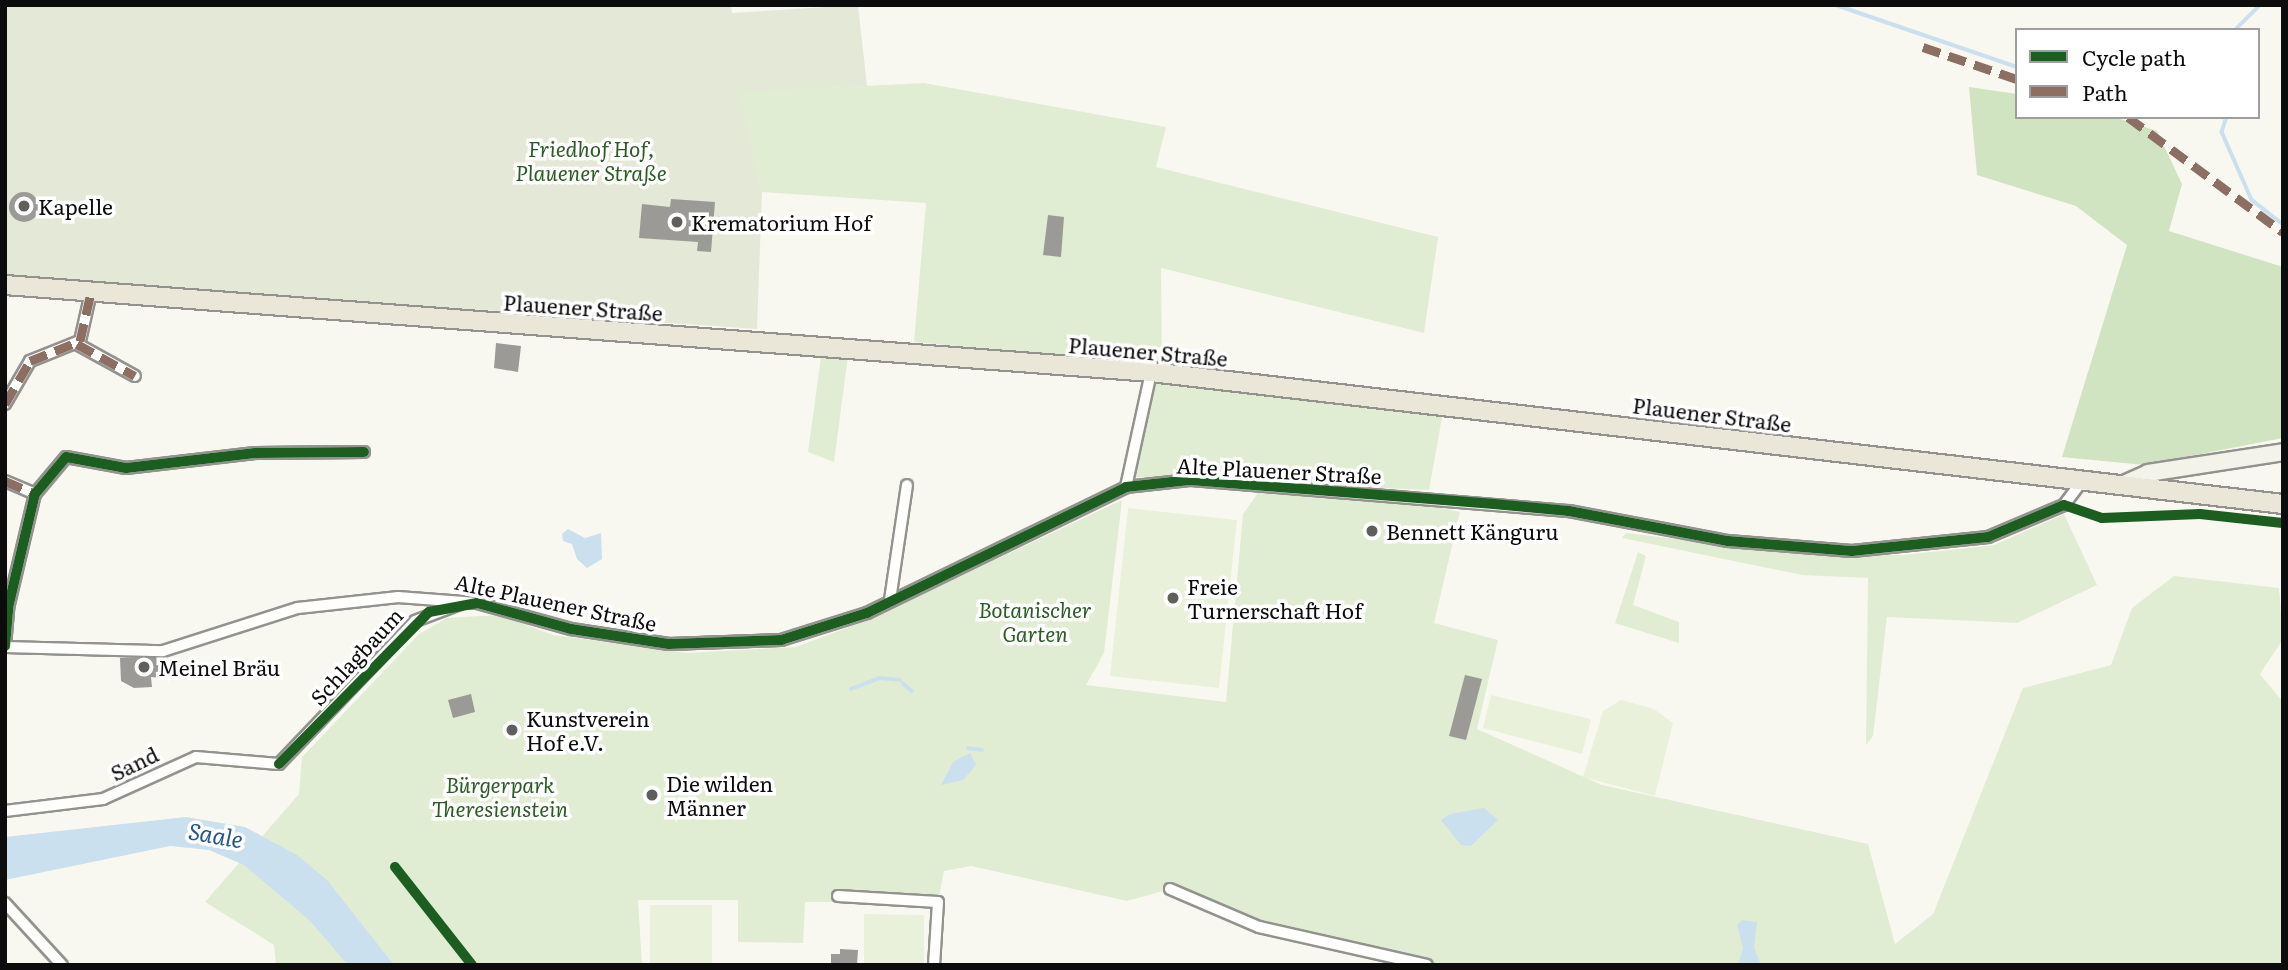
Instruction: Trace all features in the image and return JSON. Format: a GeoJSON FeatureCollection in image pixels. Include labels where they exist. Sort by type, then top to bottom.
{"type":"FeatureCollection","features":[{"type":"Feature","properties":{"kind":"main road","name":"Plauener Straße"},"geometry":{"type":"LineString","coordinates":[[5,285],[1151,372],[2126,483],[2283,504]]}},
{"type":"Feature","properties":{"kind":"street"},"geometry":{"type":"LineString","coordinates":[[77,344],[91,292]]}},
{"type":"Feature","properties":{"kind":"street"},"geometry":{"type":"LineString","coordinates":[[5,404],[30,361],[77,344],[135,376]]}},
{"type":"Feature","properties":{"kind":"street"},"geometry":{"type":"LineString","coordinates":[[1126,487],[1151,372]]}},
{"type":"Feature","properties":{"kind":"street"},"geometry":{"type":"LineString","coordinates":[[5,647],[7,608],[35,494],[59,462],[76,456],[125,468],[255,453],[364,452]]}},
{"type":"Feature","properties":{"kind":"street"},"geometry":{"type":"LineString","coordinates":[[2126,483],[2148,473],[2283,452]]}},
{"type":"Feature","properties":{"kind":"street","name":"Alte Plauener Straße"},"geometry":{"type":"LineString","coordinates":[[5,647],[163,652],[298,608],[339,601],[398,597],[477,603],[571,629],[669,644],[781,640],[819,632],[1126,487],[1191,480],[1569,511],[1728,541],[1852,551],[1988,537],[2064,505],[2083,480]]}},
{"type":"Feature","properties":{"kind":"street"},"geometry":{"type":"LineString","coordinates":[[5,481],[35,494]]}},
{"type":"Feature","properties":{"kind":"street"},"geometry":{"type":"LineString","coordinates":[[890,600],[907,485]]}},
{"type":"Feature","properties":{"kind":"street","name":"Schlagbaum"},"geometry":{"type":"LineString","coordinates":[[279,764],[415,621],[452,605],[477,603]]}},
{"type":"Feature","properties":{"kind":"street","name":"Sand"},"geometry":{"type":"LineString","coordinates":[[5,811],[103,799],[196,757],[279,764]]}},
{"type":"Feature","properties":{"kind":"street"},"geometry":{"type":"LineString","coordinates":[[1170,889],[1259,927],[1427,965]]}},
{"type":"Feature","properties":{"kind":"street"},"geometry":{"type":"LineString","coordinates":[[838,896],[938,902],[934,965]]}},
{"type":"Feature","properties":{"kind":"street"},"geometry":{"type":"LineString","coordinates":[[5,903],[62,965]]}},
{"type":"Feature","properties":{"kind":"green space","name":"Friedhof Hof, Plauener Straße"},"geometry":{"type":"Polygon","coordinates":[[[5,5],[731,5],[732,13],[858,5],[867,86],[740,93],[762,192],[757,329],[5,277],[5,5]]]}},
{"type":"Feature","properties":{"kind":"green space"},"geometry":{"type":"Polygon","coordinates":[[[924,83],[1166,127],[1156,167],[1438,237],[1424,333],[1161,268],[1162,365],[914,342],[926,203],[762,192],[739,92],[924,83]]]}},
{"type":"Feature","properties":{"kind":"green space"},"geometry":{"type":"Polygon","coordinates":[[[1969,87],[2015,94],[2015,119],[2120,119],[2157,131],[2182,184],[2169,231],[2283,267],[2283,438],[2144,465],[2062,457],[2127,245],[2076,206],[1977,175],[1969,87]]]}},
{"type":"Feature","properties":{"kind":"green space"},"geometry":{"type":"Polygon","coordinates":[[[848,356],[834,462],[808,452],[821,357],[848,356]]]}},
{"type":"Feature","properties":{"kind":"green space"},"geometry":{"type":"Polygon","coordinates":[[[1153,378],[1443,412],[1429,490],[1133,477],[1153,378]]]}},
{"type":"Feature","properties":{"kind":"green space","name":"Bürgerpark Theresienstein"},"geometry":{"type":"Polygon","coordinates":[[[1260,490],[1414,502],[1460,512],[1434,623],[1498,640],[1477,729],[1602,785],[1868,844],[1895,944],[1933,914],[2023,688],[2111,665],[2132,608],[2174,576],[2279,588],[2283,639],[2260,674],[2283,702],[2283,965],[1427,965],[1259,927],[1170,889],[1127,901],[971,866],[944,871],[938,902],[805,902],[803,943],[738,942],[738,900],[638,900],[642,965],[276,965],[274,945],[205,902],[299,794],[302,757],[419,634],[447,618],[499,615],[553,635],[687,653],[796,647],[870,619],[1122,500],[1104,653],[1086,685],[1226,702],[1243,514],[1260,490]]]}},
{"type":"Feature","properties":{"kind":"green space","name":"Freie Turnerschaft Hof"},"geometry":{"type":"Polygon","coordinates":[[[1128,508],[1237,520],[1219,688],[1110,676],[1128,508]]]}},
{"type":"Feature","properties":{"kind":"green space"},"geometry":{"type":"Polygon","coordinates":[[[2064,514],[2097,585],[2017,623],[1887,617],[1873,736],[1866,745],[1868,578],[1802,575],[1622,538],[1626,533],[1788,552],[1904,555],[1994,545],[2064,514]]]}},
{"type":"Feature","properties":{"kind":"green space"},"geometry":{"type":"Polygon","coordinates":[[[1638,552],[1646,556],[1633,605],[1679,622],[1679,643],[1615,623],[1638,552]]]}},
{"type":"Feature","properties":{"kind":"green space"},"geometry":{"type":"Polygon","coordinates":[[[1491,695],[1591,719],[1582,754],[1483,728],[1491,695]]]}},
{"type":"Feature","properties":{"kind":"green space"},"geometry":{"type":"Polygon","coordinates":[[[1621,700],[1654,709],[1673,723],[1655,796],[1583,777],[1603,711],[1621,700]]]}},
{"type":"Feature","properties":{"kind":"green space"},"geometry":{"type":"Polygon","coordinates":[[[650,905],[712,905],[712,965],[650,965],[650,905]]]}},
{"type":"Feature","properties":{"kind":"green space"},"geometry":{"type":"Polygon","coordinates":[[[864,914],[924,915],[924,965],[864,965],[864,914]]]}},
{"type":"Feature","properties":{"kind":"water"},"geometry":{"type":"Polygon","coordinates":[[[568,529],[585,538],[601,533],[602,559],[587,568],[577,559],[572,544],[563,541],[562,534],[568,529]]]}},
{"type":"Feature","properties":{"kind":"water"},"geometry":{"type":"Polygon","coordinates":[[[970,753],[976,765],[963,780],[941,785],[953,762],[970,753]]]}},
{"type":"Feature","properties":{"kind":"water"},"geometry":{"type":"Polygon","coordinates":[[[1484,808],[1498,820],[1471,846],[1461,845],[1441,820],[1450,814],[1484,808]]]}},
{"type":"Feature","properties":{"kind":"water","name":"Saale"},"geometry":{"type":"Polygon","coordinates":[[[186,817],[245,827],[297,855],[327,880],[394,965],[348,965],[310,921],[244,865],[209,850],[170,846],[5,880],[5,837],[186,817]]]}},
{"type":"Feature","properties":{"kind":"water"},"geometry":{"type":"Polygon","coordinates":[[[1742,920],[1757,922],[1754,948],[1761,965],[1738,965],[1743,948],[1737,925],[1742,920]]]}},
{"type":"Feature","properties":{"kind":"building","name":"Kapelle"},"geometry":{"type":"Polygon","coordinates":[[[24,192],[34,197],[39,207],[34,217],[24,222],[14,217],[9,207],[14,197],[24,192]]]}},
{"type":"Feature","properties":{"kind":"building","name":"Krematorium Hof"},"geometry":{"type":"Polygon","coordinates":[[[671,199],[715,202],[711,252],[697,251],[698,242],[639,238],[642,204],[670,207],[671,199]]]}},
{"type":"Feature","properties":{"kind":"building"},"geometry":{"type":"Polygon","coordinates":[[[1048,215],[1064,217],[1061,257],[1043,255],[1048,215]]]}},
{"type":"Feature","properties":{"kind":"building"},"geometry":{"type":"Polygon","coordinates":[[[496,343],[521,346],[518,372],[494,368],[496,343]]]}},
{"type":"Feature","properties":{"kind":"building","name":"Meinel Bräu"},"geometry":{"type":"Polygon","coordinates":[[[120,658],[168,658],[169,679],[151,677],[152,687],[134,688],[121,681],[120,658]]]}},
{"type":"Feature","properties":{"kind":"building"},"geometry":{"type":"Polygon","coordinates":[[[1465,675],[1482,679],[1466,740],[1449,736],[1465,675]]]}},
{"type":"Feature","properties":{"kind":"building"},"geometry":{"type":"Polygon","coordinates":[[[471,694],[475,712],[453,718],[448,700],[471,694]]]}},
{"type":"Feature","properties":{"kind":"building"},"geometry":{"type":"Polygon","coordinates":[[[840,949],[858,950],[857,965],[831,965],[831,954],[840,954],[840,949]]]}},
{"type":"Feature","properties":{"kind":"waterway"},"geometry":{"type":"LineString","coordinates":[[1836,5],[2015,66]]}},
{"type":"Feature","properties":{"kind":"waterway"},"geometry":{"type":"LineString","coordinates":[[2237,28],[2260,5]]}},
{"type":"Feature","properties":{"kind":"waterway"},"geometry":{"type":"LineString","coordinates":[[2226,119],[2222,132],[2252,200],[2283,224]]}},
{"type":"Feature","properties":{"kind":"waterway"},"geometry":{"type":"LineString","coordinates":[[851,689],[879,678],[900,680]]}},
{"type":"Feature","properties":{"kind":"waterway"},"geometry":{"type":"LineString","coordinates":[[903,683],[912,691]]}},
{"type":"Feature","properties":{"kind":"waterway"},"geometry":{"type":"LineString","coordinates":[[968,748],[982,750]]}},
{"type":"Feature","properties":{"kind":"marked path"},"geometry":{"type":"LineString","coordinates":[[1923,47],[2015,78]]}},
{"type":"Feature","properties":{"kind":"marked path"},"geometry":{"type":"LineString","coordinates":[[2131,119],[2283,232]]}},
{"type":"Feature","properties":{"kind":"marked path"},"geometry":{"type":"LineString","coordinates":[[5,404],[30,361],[80,341],[91,292]]}},
{"type":"Feature","properties":{"kind":"marked path"},"geometry":{"type":"LineString","coordinates":[[77,344],[135,376]]}},
{"type":"Feature","properties":{"kind":"marked path"},"geometry":{"type":"LineString","coordinates":[[5,481],[35,494]]}},
{"type":"Feature","properties":{"kind":"cycle path"},"geometry":{"type":"LineString","coordinates":[[5,646],[8,608],[35,494],[66,457],[126,468],[255,453],[364,452]]}},
{"type":"Feature","properties":{"kind":"cycle path"},"geometry":{"type":"LineString","coordinates":[[279,764],[429,612],[477,603],[571,629],[669,644],[781,640],[867,613],[1126,487],[1190,480],[1494,504],[1569,511],[1728,541],[1852,551],[1988,537],[2064,505],[2102,518],[2200,514],[2283,523]]}},
{"type":"Feature","properties":{"kind":"cycle path"},"geometry":{"type":"LineString","coordinates":[[395,867],[472,965]]}},
{"type":"Feature","properties":{"kind":"place","name":"Kapelle"},"geometry":{"type":"Point","coordinates":[24,206]}},
{"type":"Feature","properties":{"kind":"place","name":"Krematorium Hof"},"geometry":{"type":"Point","coordinates":[677,222]}},
{"type":"Feature","properties":{"kind":"place","name":"Bennett Känguru"},"geometry":{"type":"Point","coordinates":[1372,531]}},
{"type":"Feature","properties":{"kind":"place","name":"Freie Turnerschaft Hof"},"geometry":{"type":"Point","coordinates":[1173,598]}},
{"type":"Feature","properties":{"kind":"place","name":"Meinel Bräu"},"geometry":{"type":"Point","coordinates":[144,667]}},
{"type":"Feature","properties":{"kind":"place","name":"Kunstverein Hof e.V."},"geometry":{"type":"Point","coordinates":[512,730]}},
{"type":"Feature","properties":{"kind":"place","name":"Die wilden Männer"},"geometry":{"type":"Point","coordinates":[652,795]}},
{"type":"Feature","properties":{"kind":"park label","name":"Botanischer Garten"},"geometry":{"type":"Point","coordinates":[1035,621]}}]}
